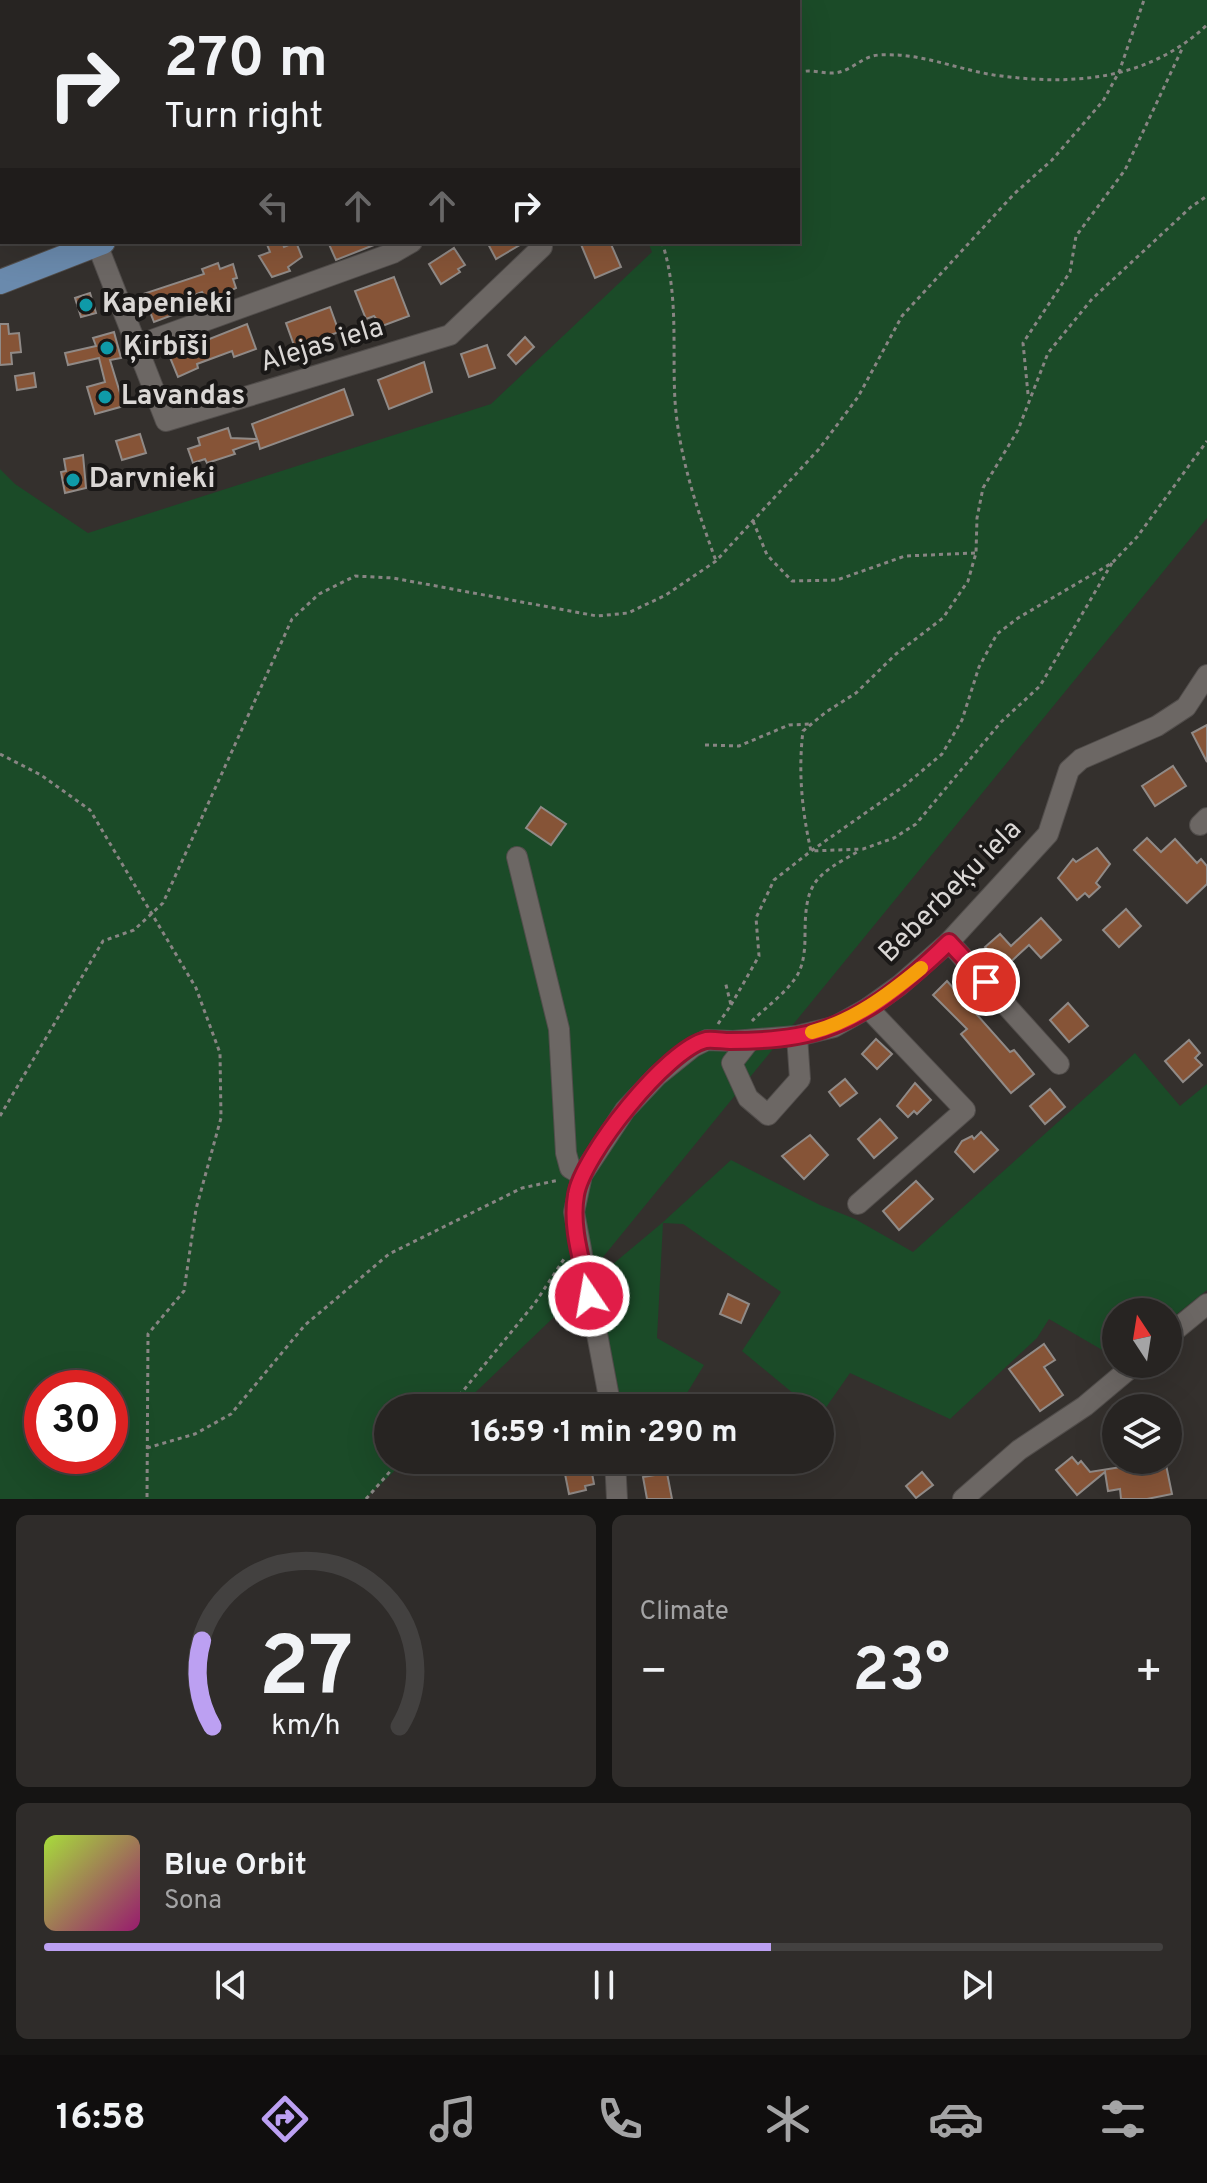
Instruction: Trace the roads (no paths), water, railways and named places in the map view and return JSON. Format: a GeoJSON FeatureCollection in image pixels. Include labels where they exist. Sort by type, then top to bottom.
{"type":"FeatureCollection","features":[{"type":"Feature","properties":{"kind":"main road"},"geometry":{"type":"LineString","coordinates":[[0,282],[97,244]]}},
{"type":"Feature","properties":{"kind":"street"},"geometry":{"type":"LineString","coordinates":[[100,244],[138,345],[393,253],[409,244]]}},
{"type":"Feature","properties":{"kind":"street","name":"Alejas iela"},"geometry":{"type":"LineString","coordinates":[[138,345],[166,421],[450,335],[542,244]]}},
{"type":"Feature","properties":{"kind":"street","name":"Beberbeķu iela"},"geometry":{"type":"LineString","coordinates":[[582,1175],[625,1110],[657,1076],[693,1047],[707,1040],[742,1041],[797,1036],[834,1027],[868,1008],[949,942],[1048,834],[1069,770],[1081,759],[1157,726],[1186,707],[1206,681]]}},
{"type":"Feature","properties":{"kind":"street"},"geometry":{"type":"LineString","coordinates":[[517,857],[559,1029],[566,1153],[570,1168],[582,1175],[574,1212],[577,1239],[608,1394]]}},
{"type":"Feature","properties":{"kind":"street"},"geometry":{"type":"LineString","coordinates":[[949,942],[1059,1064]]}},
{"type":"Feature","properties":{"kind":"street"},"geometry":{"type":"LineString","coordinates":[[858,1204],[965,1110],[868,1008]]}},
{"type":"Feature","properties":{"kind":"street"},"geometry":{"type":"LineString","coordinates":[[742,1041],[732,1063],[748,1098],[768,1115],[800,1079],[797,1036]]}},
{"type":"Feature","properties":{"kind":"street"},"geometry":{"type":"LineString","coordinates":[[1182,1325],[1207,1304]]}},
{"type":"Feature","properties":{"kind":"street"},"geometry":{"type":"LineString","coordinates":[[963,1499],[1019,1450],[1085,1406],[1118,1378]]}},
{"type":"Feature","properties":{"kind":"street"},"geometry":{"type":"LineString","coordinates":[[616,1474],[617,1499]]}},
{"type":"Feature","properties":{"kind":"place","name":"Kapenieki"},"geometry":{"type":"Point","coordinates":[86,305]}},
{"type":"Feature","properties":{"kind":"place","name":"Ķirbīši"},"geometry":{"type":"Point","coordinates":[107,348]}},
{"type":"Feature","properties":{"kind":"place","name":"Lavandas"},"geometry":{"type":"Point","coordinates":[105,397]}},
{"type":"Feature","properties":{"kind":"place","name":"Darvnieki"},"geometry":{"type":"Point","coordinates":[73,480]}}]}
